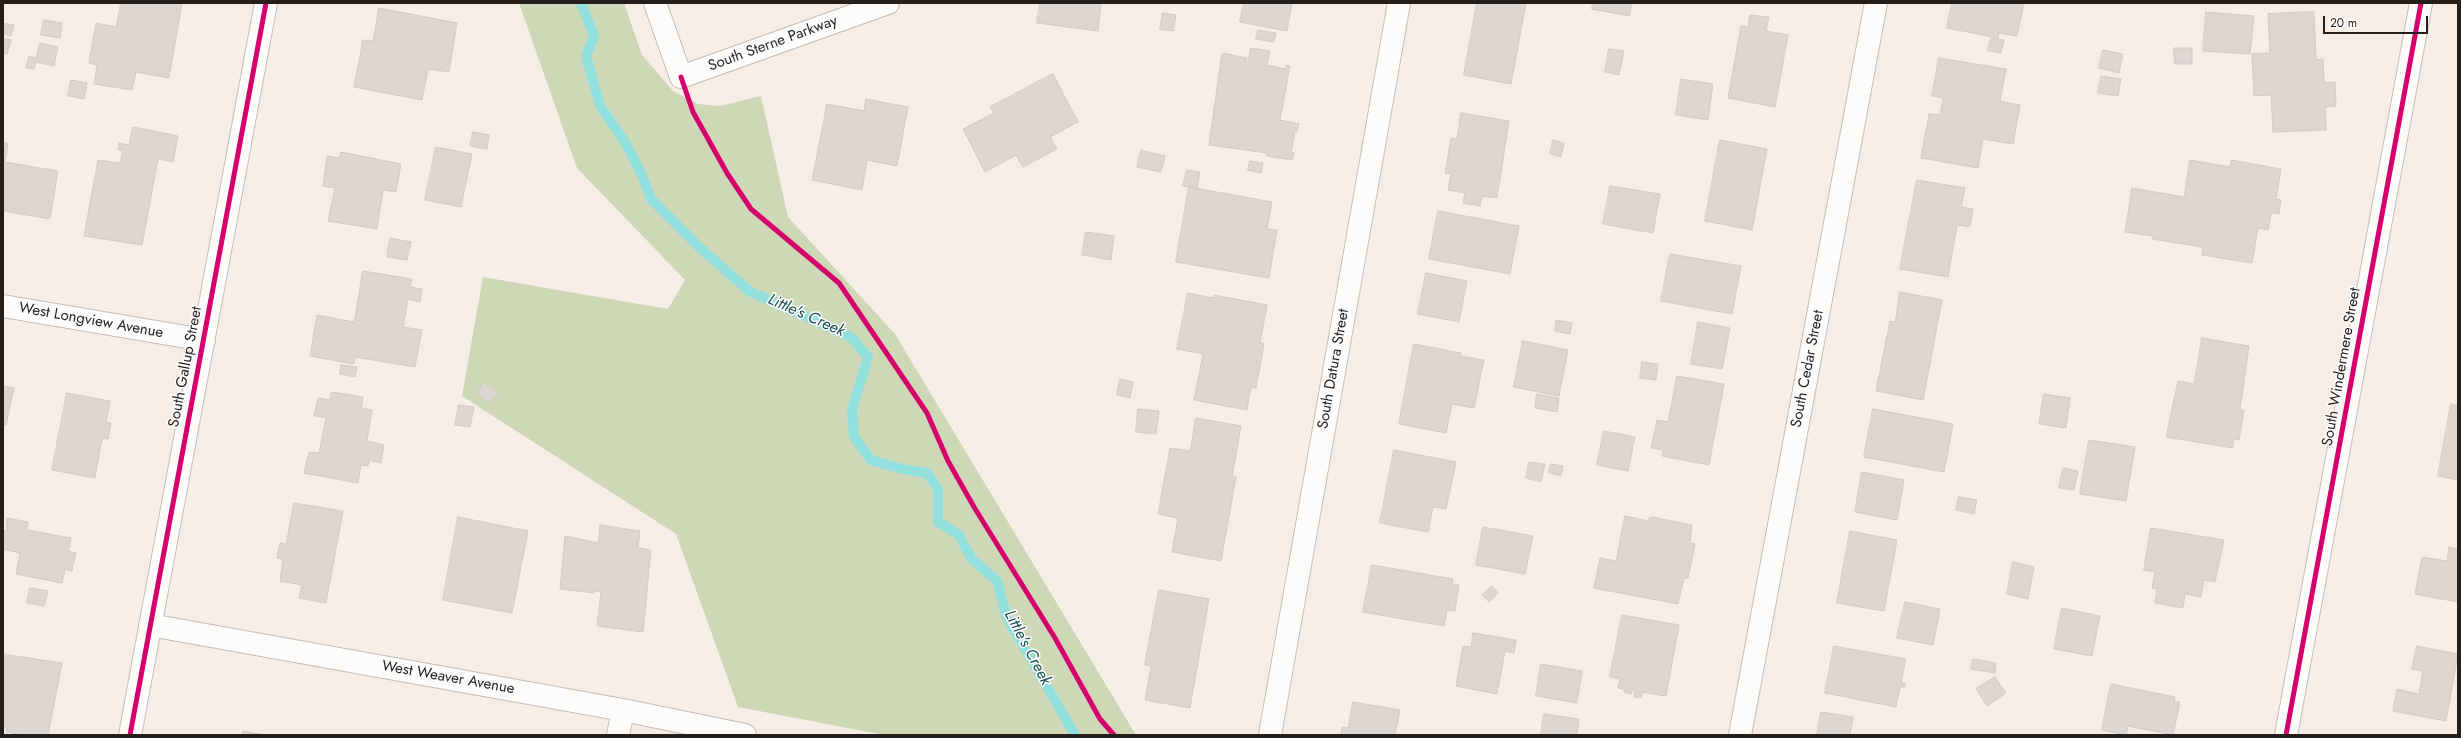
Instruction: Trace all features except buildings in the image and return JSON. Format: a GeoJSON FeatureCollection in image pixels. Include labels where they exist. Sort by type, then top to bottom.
{"type":"FeatureCollection","features":[{"type":"Feature","properties":{"kind":"street","name":"South Gallup Street"},"geometry":{"type":"LineString","coordinates":[[130,735],[266,3]]}},
{"type":"Feature","properties":{"kind":"street","name":"South Sterne Parkway"},"geometry":{"type":"LineString","coordinates":[[655,3],[682,78],[888,3]]}},
{"type":"Feature","properties":{"kind":"street","name":"South Datura Street"},"geometry":{"type":"LineString","coordinates":[[1270,735],[1398,3]]}},
{"type":"Feature","properties":{"kind":"street","name":"South Cedar Street"},"geometry":{"type":"LineString","coordinates":[[1740,735],[1876,3]]}},
{"type":"Feature","properties":{"kind":"street","name":"South Windermere Street"},"geometry":{"type":"LineString","coordinates":[[2286,735],[2421,3]]}},
{"type":"Feature","properties":{"kind":"street","name":"West Longview Avenue"},"geometry":{"type":"LineString","coordinates":[[3,306],[204,340]]}},
{"type":"Feature","properties":{"kind":"street","name":"West Weaver Avenue"},"geometry":{"type":"LineString","coordinates":[[150,625],[623,710],[745,735]]}},
{"type":"Feature","properties":{"kind":"street"},"geometry":{"type":"LineString","coordinates":[[618,735],[623,710]]}},
{"type":"Feature","properties":{"kind":"green space"},"geometry":{"type":"Polygon","coordinates":[[[519,3],[624,3],[642,55],[673,91],[698,104],[720,106],[761,96],[788,217],[895,334],[1136,735],[884,735],[738,707],[676,534],[462,396],[483,277],[668,309],[685,280],[577,168],[519,3]]]}},
{"type":"Feature","properties":{"kind":"waterway","name":"Little's Creek"},"geometry":{"type":"LineString","coordinates":[[581,3],[594,36],[586,56],[600,106],[625,142],[642,175],[651,199],[697,245],[749,291],[851,337],[868,357],[852,410],[854,437],[871,460],[902,469],[927,473],[938,489],[938,522],[959,535],[971,558],[997,581],[1007,618],[1075,735]]}},
{"type":"Feature","properties":{"kind":"cycle path"},"geometry":{"type":"LineString","coordinates":[[130,735],[266,3]]}},
{"type":"Feature","properties":{"kind":"cycle path"},"geometry":{"type":"LineString","coordinates":[[2286,735],[2421,3]]}},
{"type":"Feature","properties":{"kind":"cycle path"},"geometry":{"type":"LineString","coordinates":[[681,77],[693,112],[727,173],[751,209],[839,283],[927,413],[948,461],[974,507],[1055,638],[1100,719],[1114,735]]}}]}
